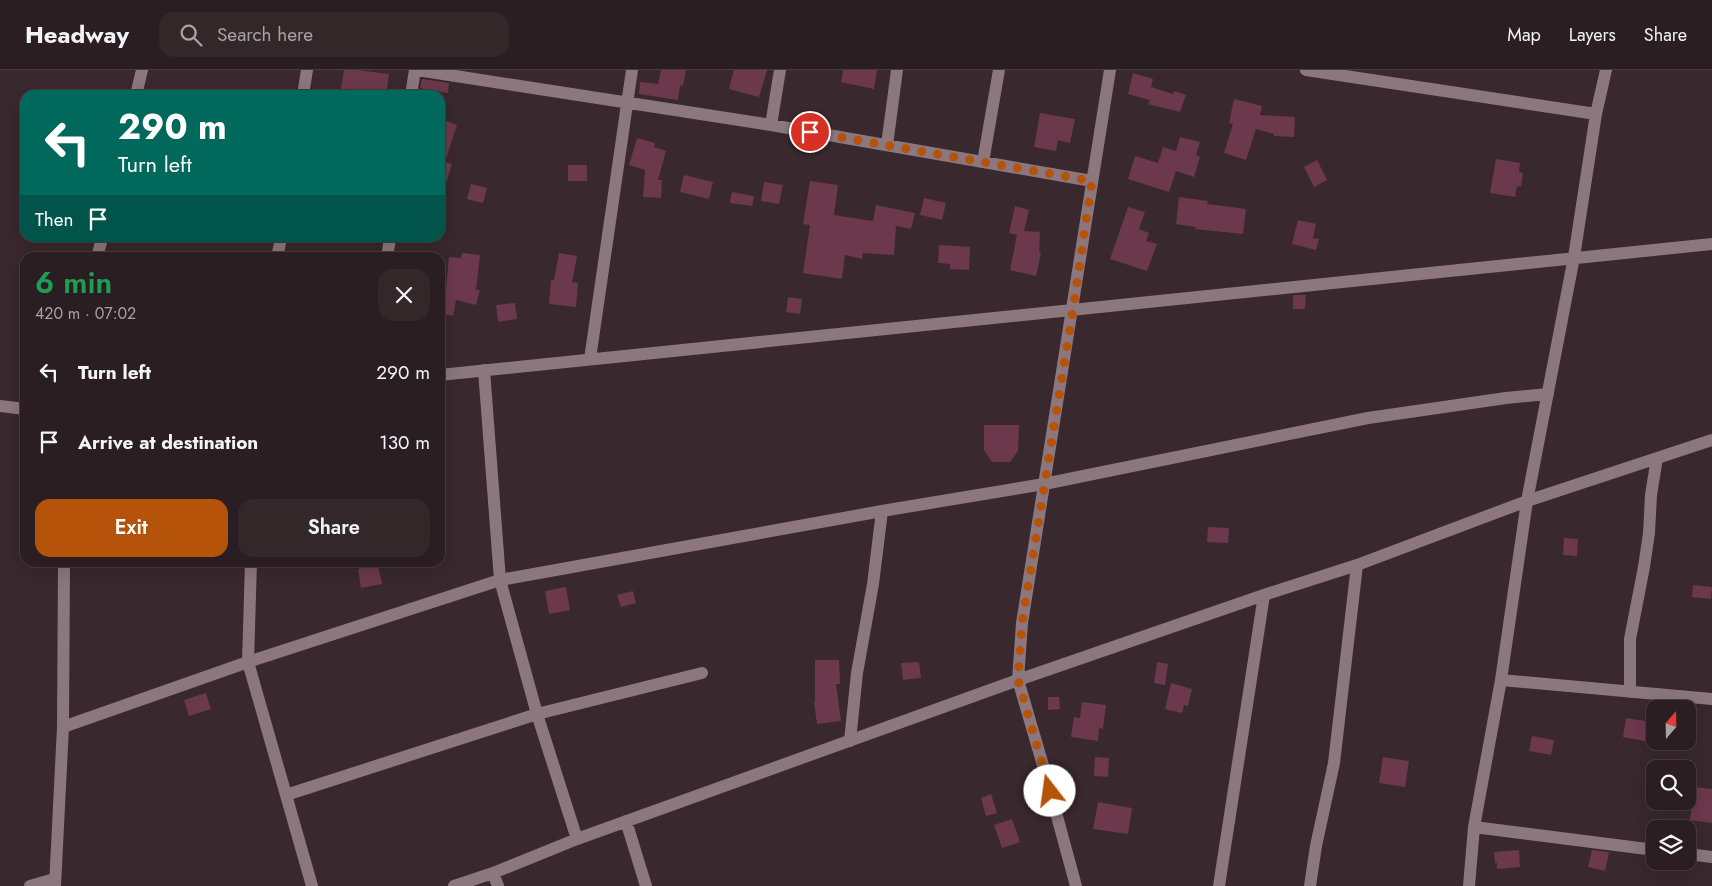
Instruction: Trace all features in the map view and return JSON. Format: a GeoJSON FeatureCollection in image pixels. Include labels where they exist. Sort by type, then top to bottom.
{"type":"FeatureCollection","features":[{"type":"Feature","properties":{"kind":"street"},"geometry":{"type":"LineString","coordinates":[[137,90],[142,70]]}},
{"type":"Feature","properties":{"kind":"street"},"geometry":{"type":"LineString","coordinates":[[304,90],[307,70]]}},
{"type":"Feature","properties":{"kind":"street"},"geometry":{"type":"LineString","coordinates":[[412,90],[416,70],[887,145],[1092,181]]}},
{"type":"Feature","properties":{"kind":"street"},"geometry":{"type":"LineString","coordinates":[[590,359],[632,70]]}},
{"type":"Feature","properties":{"kind":"street"},"geometry":{"type":"LineString","coordinates":[[771,126],[780,70]]}},
{"type":"Feature","properties":{"kind":"street"},"geometry":{"type":"LineString","coordinates":[[887,145],[898,70]]}},
{"type":"Feature","properties":{"kind":"street"},"geometry":{"type":"LineString","coordinates":[[983,162],[999,70]]}},
{"type":"Feature","properties":{"kind":"street"},"geometry":{"type":"LineString","coordinates":[[1076,886],[1018,680],[1022,623],[1110,70]]}},
{"type":"Feature","properties":{"kind":"street"},"geometry":{"type":"LineString","coordinates":[[1306,70],[1596,114]]}},
{"type":"Feature","properties":{"kind":"street"},"geometry":{"type":"LineString","coordinates":[[1469,886],[1474,827],[1501,680],[1527,501],[1574,257],[1596,114],[1606,70]]}},
{"type":"Feature","properties":{"kind":"street"},"geometry":{"type":"LineString","coordinates":[[445,374],[1712,244]]}},
{"type":"Feature","properties":{"kind":"street"},"geometry":{"type":"LineString","coordinates":[[484,370],[500,580],[537,714],[577,839]]}},
{"type":"Feature","properties":{"kind":"street"},"geometry":{"type":"LineString","coordinates":[[63,726],[248,662],[500,580],[882,511],[1044,484],[1368,418],[1506,398],[1548,394]]}},
{"type":"Feature","properties":{"kind":"street"},"geometry":{"type":"LineString","coordinates":[[0,406],[20,408]]}},
{"type":"Feature","properties":{"kind":"street"},"geometry":{"type":"LineString","coordinates":[[454,886],[493,873],[577,839],[1018,680],[1357,565],[1527,501],[1712,440]]}},
{"type":"Feature","properties":{"kind":"street"},"geometry":{"type":"LineString","coordinates":[[1630,692],[1630,639],[1644,567],[1649,533],[1651,495],[1657,458]]}},
{"type":"Feature","properties":{"kind":"street"},"geometry":{"type":"LineString","coordinates":[[850,741],[857,673],[873,584],[882,511]]}},
{"type":"Feature","properties":{"kind":"street"},"geometry":{"type":"LineString","coordinates":[[1310,886],[1316,846],[1334,763],[1357,565]]}},
{"type":"Feature","properties":{"kind":"street"},"geometry":{"type":"LineString","coordinates":[[30,886],[54,882],[63,726],[64,567]]}},
{"type":"Feature","properties":{"kind":"street"},"geometry":{"type":"LineString","coordinates":[[251,567],[248,662],[312,886]]}},
{"type":"Feature","properties":{"kind":"street"},"geometry":{"type":"LineString","coordinates":[[1219,886],[1264,595]]}},
{"type":"Feature","properties":{"kind":"street"},"geometry":{"type":"LineString","coordinates":[[286,795],[537,714],[702,673]]}},
{"type":"Feature","properties":{"kind":"street"},"geometry":{"type":"LineString","coordinates":[[1501,680],[1712,700]]}},
{"type":"Feature","properties":{"kind":"street"},"geometry":{"type":"LineString","coordinates":[[626,822],[646,886]]}},
{"type":"Feature","properties":{"kind":"street"},"geometry":{"type":"LineString","coordinates":[[1474,827],[1646,849]]}},
{"type":"Feature","properties":{"kind":"street"},"geometry":{"type":"LineString","coordinates":[[1696,855],[1712,857]]}},
{"type":"Feature","properties":{"kind":"street"},"geometry":{"type":"LineString","coordinates":[[493,873],[498,886]]}},
{"type":"Feature","properties":{"kind":"building"},"geometry":{"type":"Polygon","coordinates":[[[344,70],[389,74],[387,90],[341,89],[344,70]]]}},
{"type":"Feature","properties":{"kind":"building"},"geometry":{"type":"Polygon","coordinates":[[[661,70],[686,70],[683,86],[680,85],[678,100],[639,94],[640,82],[658,84],[661,70]]]}},
{"type":"Feature","properties":{"kind":"building"},"geometry":{"type":"Polygon","coordinates":[[[734,70],[767,70],[759,97],[729,89],[734,70]]]}},
{"type":"Feature","properties":{"kind":"building"},"geometry":{"type":"Polygon","coordinates":[[[843,70],[877,70],[874,89],[841,82],[843,70]]]}},
{"type":"Feature","properties":{"kind":"building"},"geometry":{"type":"Polygon","coordinates":[[[1133,73],[1153,79],[1151,87],[1173,94],[1174,91],[1186,95],[1180,112],[1148,104],[1150,100],[1128,94],[1133,73]]]}},
{"type":"Feature","properties":{"kind":"building"},"geometry":{"type":"Polygon","coordinates":[[[422,79],[449,83],[448,93],[445,92],[445,90],[420,88],[422,79]]]}},
{"type":"Feature","properties":{"kind":"building"},"geometry":{"type":"Polygon","coordinates":[[[1234,99],[1262,106],[1260,115],[1295,117],[1294,137],[1274,136],[1274,134],[1256,129],[1246,160],[1224,153],[1233,124],[1229,123],[1234,99]]]}},
{"type":"Feature","properties":{"kind":"building"},"geometry":{"type":"Polygon","coordinates":[[[1040,113],[1075,119],[1070,143],[1058,140],[1056,151],[1034,147],[1040,113]]]}},
{"type":"Feature","properties":{"kind":"building"},"geometry":{"type":"Polygon","coordinates":[[[445,121],[457,125],[445,162],[445,121]]]}},
{"type":"Feature","properties":{"kind":"building"},"geometry":{"type":"Polygon","coordinates":[[[1180,137],[1200,142],[1196,155],[1200,157],[1194,177],[1176,171],[1169,192],[1128,179],[1135,156],[1158,163],[1163,147],[1176,151],[1180,137]]]}},
{"type":"Feature","properties":{"kind":"building"},"geometry":{"type":"Polygon","coordinates":[[[637,138],[655,143],[654,147],[666,151],[658,180],[662,180],[661,198],[643,197],[645,170],[629,165],[637,138]]]}},
{"type":"Feature","properties":{"kind":"building"},"geometry":{"type":"Polygon","coordinates":[[[1496,159],[1520,163],[1519,172],[1523,173],[1521,187],[1517,186],[1515,197],[1490,193],[1496,159]]]}},
{"type":"Feature","properties":{"kind":"building"},"geometry":{"type":"Polygon","coordinates":[[[1317,160],[1327,180],[1314,187],[1304,167],[1317,160]]]}},
{"type":"Feature","properties":{"kind":"building"},"geometry":{"type":"Polygon","coordinates":[[[445,162],[452,164],[445,186],[445,162]]]}},
{"type":"Feature","properties":{"kind":"building"},"geometry":{"type":"Polygon","coordinates":[[[568,165],[587,165],[587,181],[568,181],[568,165]]]}},
{"type":"Feature","properties":{"kind":"building"},"geometry":{"type":"Polygon","coordinates":[[[684,175],[713,182],[709,199],[680,192],[684,175]]]}},
{"type":"Feature","properties":{"kind":"building"},"geometry":{"type":"Polygon","coordinates":[[[810,181],[838,185],[834,215],[873,221],[876,205],[915,213],[911,229],[896,226],[894,255],[863,253],[862,259],[845,255],[842,279],[803,273],[810,225],[803,224],[810,181]]]}},
{"type":"Feature","properties":{"kind":"building"},"geometry":{"type":"Polygon","coordinates":[[[764,182],[783,185],[779,204],[761,201],[764,182]]]}},
{"type":"Feature","properties":{"kind":"building"},"geometry":{"type":"Polygon","coordinates":[[[471,184],[487,188],[483,203],[467,199],[471,184]]]}},
{"type":"Feature","properties":{"kind":"building"},"geometry":{"type":"Polygon","coordinates":[[[732,192],[754,196],[752,206],[730,203],[732,192]]]}},
{"type":"Feature","properties":{"kind":"building"},"geometry":{"type":"Polygon","coordinates":[[[1179,197],[1208,201],[1207,204],[1246,209],[1243,234],[1195,229],[1196,227],[1176,224],[1179,197]]]}},
{"type":"Feature","properties":{"kind":"building"},"geometry":{"type":"Polygon","coordinates":[[[924,198],[946,203],[942,220],[920,215],[924,198]]]}},
{"type":"Feature","properties":{"kind":"building"},"geometry":{"type":"Polygon","coordinates":[[[1015,206],[1029,210],[1024,231],[1040,232],[1039,251],[1041,252],[1036,276],[1010,270],[1017,235],[1009,233],[1015,206]]]}},
{"type":"Feature","properties":{"kind":"building"},"geometry":{"type":"Polygon","coordinates":[[[1128,207],[1145,212],[1139,229],[1149,233],[1146,241],[1157,244],[1147,271],[1110,259],[1128,207]]]}},
{"type":"Feature","properties":{"kind":"building"},"geometry":{"type":"Polygon","coordinates":[[[1298,220],[1316,224],[1313,238],[1319,239],[1316,250],[1292,244],[1298,220]]]}},
{"type":"Feature","properties":{"kind":"building"},"geometry":{"type":"Polygon","coordinates":[[[939,245],[970,247],[969,270],[950,269],[950,264],[938,263],[939,245]]]}},
{"type":"Feature","properties":{"kind":"building"},"geometry":{"type":"Polygon","coordinates":[[[462,253],[480,255],[476,290],[480,290],[476,305],[456,300],[453,316],[445,314],[445,290],[449,257],[461,258],[462,253]]]}},
{"type":"Feature","properties":{"kind":"building"},"geometry":{"type":"Polygon","coordinates":[[[559,253],[577,256],[572,282],[578,283],[576,307],[549,304],[551,280],[554,280],[559,253]]]}},
{"type":"Feature","properties":{"kind":"building"},"geometry":{"type":"Polygon","coordinates":[[[1293,295],[1306,295],[1305,309],[1293,309],[1293,295]]]}},
{"type":"Feature","properties":{"kind":"building"},"geometry":{"type":"Polygon","coordinates":[[[788,297],[802,299],[800,314],[786,312],[788,297]]]}},
{"type":"Feature","properties":{"kind":"building"},"geometry":{"type":"Polygon","coordinates":[[[515,303],[517,319],[498,322],[496,305],[515,303]]]}},
{"type":"Feature","properties":{"kind":"building"},"geometry":{"type":"Polygon","coordinates":[[[984,425],[1019,425],[1018,451],[1010,462],[992,462],[984,450],[984,425]]]}},
{"type":"Feature","properties":{"kind":"building"},"geometry":{"type":"Polygon","coordinates":[[[1208,527],[1229,528],[1228,543],[1207,542],[1208,527]]]}},
{"type":"Feature","properties":{"kind":"building"},"geometry":{"type":"Polygon","coordinates":[[[1564,538],[1578,539],[1577,556],[1563,555],[1564,538]]]}},
{"type":"Feature","properties":{"kind":"building"},"geometry":{"type":"Polygon","coordinates":[[[378,567],[382,584],[361,588],[358,569],[378,567]]]}},
{"type":"Feature","properties":{"kind":"building"},"geometry":{"type":"Polygon","coordinates":[[[1693,585],[1712,587],[1711,599],[1692,597],[1693,585]]]}},
{"type":"Feature","properties":{"kind":"building"},"geometry":{"type":"Polygon","coordinates":[[[566,587],[570,610],[549,614],[545,591],[566,587]]]}},
{"type":"Feature","properties":{"kind":"building"},"geometry":{"type":"Polygon","coordinates":[[[633,591],[636,603],[621,607],[617,595],[633,591]]]}},
{"type":"Feature","properties":{"kind":"building"},"geometry":{"type":"Polygon","coordinates":[[[815,660],[839,660],[840,684],[836,684],[841,721],[817,724],[814,702],[815,660]]]}},
{"type":"Feature","properties":{"kind":"building"},"geometry":{"type":"Polygon","coordinates":[[[919,662],[921,678],[903,680],[901,663],[919,662]]]}},
{"type":"Feature","properties":{"kind":"building"},"geometry":{"type":"Polygon","coordinates":[[[1157,662],[1168,664],[1165,685],[1154,683],[1157,662]]]}},
{"type":"Feature","properties":{"kind":"building"},"geometry":{"type":"Polygon","coordinates":[[[1171,683],[1192,689],[1188,706],[1184,705],[1182,713],[1165,709],[1171,683]]]}},
{"type":"Feature","properties":{"kind":"building"},"geometry":{"type":"Polygon","coordinates":[[[206,693],[211,709],[189,716],[184,700],[206,693]]]}},
{"type":"Feature","properties":{"kind":"building"},"geometry":{"type":"Polygon","coordinates":[[[1048,697],[1059,697],[1060,709],[1048,710],[1048,697]]]}},
{"type":"Feature","properties":{"kind":"building"},"geometry":{"type":"Polygon","coordinates":[[[1082,702],[1106,705],[1103,729],[1099,728],[1098,741],[1071,737],[1074,717],[1080,718],[1082,702]]]}},
{"type":"Feature","properties":{"kind":"building"},"geometry":{"type":"Polygon","coordinates":[[[1626,718],[1646,721],[1646,741],[1623,737],[1626,718]]]}},
{"type":"Feature","properties":{"kind":"building"},"geometry":{"type":"Polygon","coordinates":[[[1532,736],[1554,740],[1551,755],[1529,751],[1532,736]]]}},
{"type":"Feature","properties":{"kind":"building"},"geometry":{"type":"Polygon","coordinates":[[[1095,757],[1109,758],[1108,777],[1094,776],[1095,757]]]}},
{"type":"Feature","properties":{"kind":"building"},"geometry":{"type":"Polygon","coordinates":[[[1383,757],[1409,761],[1405,787],[1379,783],[1383,757]]]}},
{"type":"Feature","properties":{"kind":"building"},"geometry":{"type":"Polygon","coordinates":[[[1696,787],[1712,789],[1712,823],[1690,820],[1691,810],[1696,810],[1696,787]]]}},
{"type":"Feature","properties":{"kind":"building"},"geometry":{"type":"Polygon","coordinates":[[[991,794],[997,813],[986,816],[981,798],[991,794]]]}},
{"type":"Feature","properties":{"kind":"building"},"geometry":{"type":"Polygon","coordinates":[[[1098,802],[1132,808],[1128,834],[1093,829],[1098,802]]]}},
{"type":"Feature","properties":{"kind":"building"},"geometry":{"type":"Polygon","coordinates":[[[1012,819],[1020,842],[1002,848],[994,825],[1012,819]]]}},
{"type":"Feature","properties":{"kind":"building"},"geometry":{"type":"Polygon","coordinates":[[[1519,850],[1520,867],[1497,869],[1494,852],[1519,850]]]}},
{"type":"Feature","properties":{"kind":"building"},"geometry":{"type":"Polygon","coordinates":[[[1592,850],[1609,852],[1605,871],[1588,867],[1592,850]]]}},
{"type":"Feature","properties":{"kind":"route"},"geometry":{"type":"LineString","coordinates":[[810,132],[1092,181],[1022,623],[1018,680],[1050,791]]}}]}
